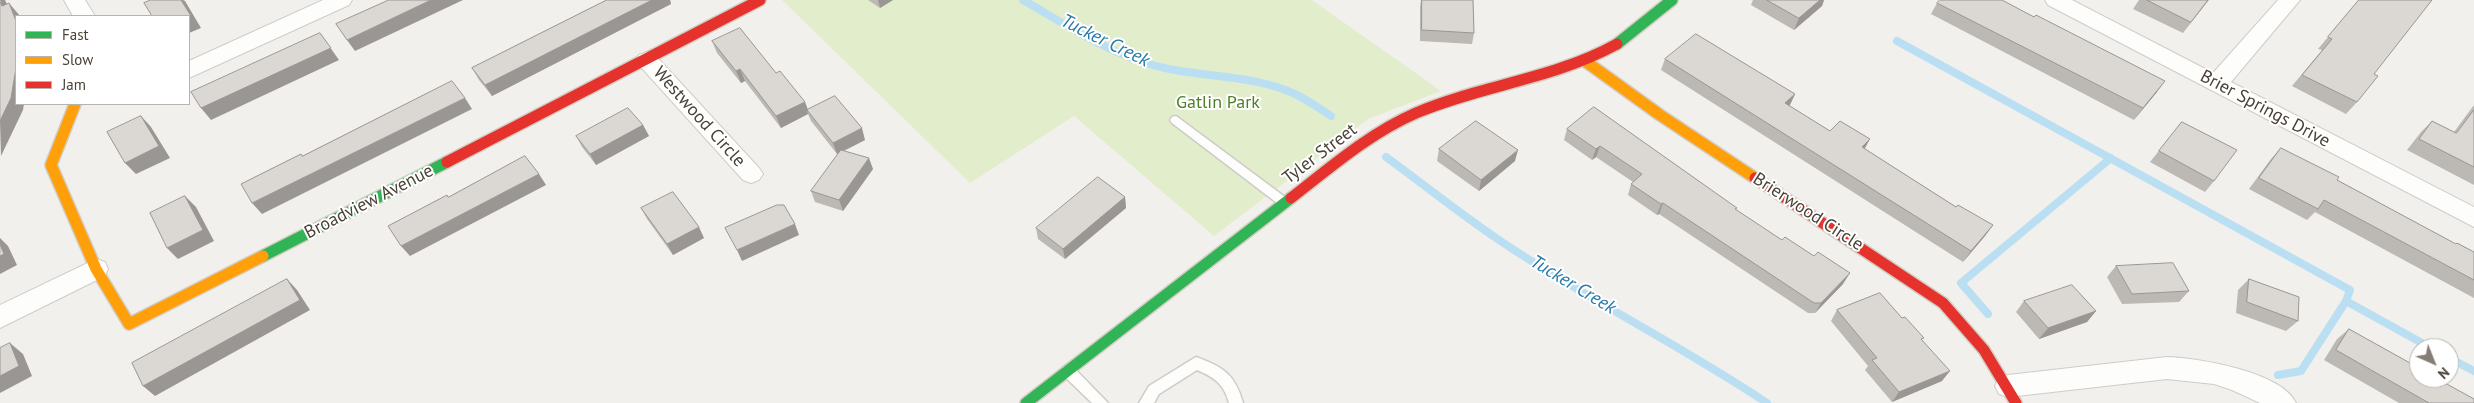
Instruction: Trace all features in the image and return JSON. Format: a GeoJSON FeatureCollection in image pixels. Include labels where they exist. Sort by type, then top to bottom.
{"type":"FeatureCollection","features":[{"type":"Feature","properties":{"kind":"street"},"geometry":{"type":"LineString","coordinates":[[74,0],[83,15]]}},
{"type":"Feature","properties":{"kind":"street"},"geometry":{"type":"LineString","coordinates":[[190,70],[342,0]]}},
{"type":"Feature","properties":{"kind":"street","name":"Broadview Avenue"},"geometry":{"type":"LineString","coordinates":[[96,269],[129,324],[647,60],[760,0]]}},
{"type":"Feature","properties":{"kind":"street","name":"Tyler Street"},"geometry":{"type":"LineString","coordinates":[[1026,403],[1380,130],[1436,105],[1585,61],[1608,50],[1637,31],[1672,0]]}},
{"type":"Feature","properties":{"kind":"street","name":"Brier Springs Drive"},"geometry":{"type":"LineString","coordinates":[[2055,0],[2474,218]]}},
{"type":"Feature","properties":{"kind":"street"},"geometry":{"type":"LineString","coordinates":[[2216,84],[2290,0]]}},
{"type":"Feature","properties":{"kind":"street","name":"Westwood Circle"},"geometry":{"type":"LineString","coordinates":[[647,60],[751,174]]}},
{"type":"Feature","properties":{"kind":"street","name":"Brierwood Circle"},"geometry":{"type":"LineString","coordinates":[[1585,61],[1604,77],[1660,115],[1943,303],[1968,327],[1990,354],[2012,394],[2167,368],[2192,369],[2216,373],[2244,382],[2283,403]]}},
{"type":"Feature","properties":{"kind":"street"},"geometry":{"type":"LineString","coordinates":[[0,317],[96,269],[51,165],[75,105]]}},
{"type":"Feature","properties":{"kind":"lane"},"geometry":{"type":"LineString","coordinates":[[1176,120],[1285,203]]}},
{"type":"Feature","properties":{"kind":"lane"},"geometry":{"type":"LineString","coordinates":[[1146,403],[1154,390],[1196,364],[1218,372],[1233,387],[1236,403]]}},
{"type":"Feature","properties":{"kind":"lane"},"geometry":{"type":"LineString","coordinates":[[1068,372],[1101,403]]}},
{"type":"Feature","properties":{"kind":"green space","name":"Gatlin Park"},"geometry":{"type":"Polygon","coordinates":[[[782,0],[1312,0],[1441,91],[1368,119],[1214,236],[1074,116],[970,183],[782,0]]]}},
{"type":"Feature","properties":{"kind":"building"},"geometry":{"type":"Polygon","coordinates":[[[151,0],[181,0],[191,16],[151,15],[144,3],[151,0]]]}},
{"type":"Feature","properties":{"kind":"building"},"geometry":{"type":"Polygon","coordinates":[[[389,0],[431,0],[347,40],[336,24],[389,0]]]}},
{"type":"Feature","properties":{"kind":"building"},"geometry":{"type":"Polygon","coordinates":[[[607,0],[652,0],[485,85],[472,68],[607,0]]]}},
{"type":"Feature","properties":{"kind":"building"},"geometry":{"type":"Polygon","coordinates":[[[1422,0],[1473,0],[1474,33],[1422,30],[1422,0]]]}},
{"type":"Feature","properties":{"kind":"building"},"geometry":{"type":"Polygon","coordinates":[[[1767,0],[1820,0],[1799,18],[1767,0]]]}},
{"type":"Feature","properties":{"kind":"building"},"geometry":{"type":"Polygon","coordinates":[[[1940,0],[2002,0],[2034,17],[2036,15],[2165,81],[2143,108],[1937,3],[1940,0]]]}},
{"type":"Feature","properties":{"kind":"building"},"geometry":{"type":"Polygon","coordinates":[[[2147,0],[2208,0],[2191,22],[2147,0]]]}},
{"type":"Feature","properties":{"kind":"building"},"geometry":{"type":"Polygon","coordinates":[[[2359,0],[2432,0],[2374,74],[2378,76],[2357,102],[2302,75],[2332,39],[2328,37],[2359,0]]]}},
{"type":"Feature","properties":{"kind":"building"},"geometry":{"type":"Polygon","coordinates":[[[0,2],[2,6],[9,3],[15,18],[15,74],[11,98],[0,121],[0,2]]]}},
{"type":"Feature","properties":{"kind":"building"},"geometry":{"type":"Polygon","coordinates":[[[740,28],[776,73],[780,71],[805,102],[776,116],[740,69],[736,71],[712,41],[740,28]]]}},
{"type":"Feature","properties":{"kind":"building"},"geometry":{"type":"Polygon","coordinates":[[[320,33],[331,48],[201,108],[191,92],[320,33]]]}},
{"type":"Feature","properties":{"kind":"building"},"geometry":{"type":"Polygon","coordinates":[[[1696,34],[1795,94],[1785,103],[1830,131],[1840,121],[1870,139],[1862,147],[1956,207],[1958,205],[1993,225],[1971,251],[1665,59],[1696,34]]]}},
{"type":"Feature","properties":{"kind":"building"},"geometry":{"type":"Polygon","coordinates":[[[452,81],[465,98],[252,203],[241,184],[301,154],[302,156],[452,81]]]}},
{"type":"Feature","properties":{"kind":"building"},"geometry":{"type":"Polygon","coordinates":[[[835,96],[862,128],[833,143],[807,110],[835,96]]]}},
{"type":"Feature","properties":{"kind":"building"},"geometry":{"type":"Polygon","coordinates":[[[1594,107],[1737,208],[1735,209],[1782,240],[1785,237],[1814,256],[1818,252],[1850,273],[1821,303],[1814,303],[1663,203],[1661,204],[1631,184],[1642,174],[1600,146],[1596,149],[1567,129],[1594,107]]]}},
{"type":"Feature","properties":{"kind":"building"},"geometry":{"type":"Polygon","coordinates":[[[628,108],[643,125],[590,154],[576,136],[628,108]]]}},
{"type":"Feature","properties":{"kind":"building"},"geometry":{"type":"Polygon","coordinates":[[[2474,110],[2474,167],[2419,139],[2432,121],[2456,133],[2474,110]]]}},
{"type":"Feature","properties":{"kind":"building"},"geometry":{"type":"Polygon","coordinates":[[[141,116],[159,146],[125,163],[107,132],[141,116]]]}},
{"type":"Feature","properties":{"kind":"building"},"geometry":{"type":"Polygon","coordinates":[[[1476,121],[1518,150],[1481,180],[1439,149],[1476,121]]]}},
{"type":"Feature","properties":{"kind":"building"},"geometry":{"type":"Polygon","coordinates":[[[2182,122],[2237,150],[2214,181],[2159,151],[2182,122]]]}},
{"type":"Feature","properties":{"kind":"building"},"geometry":{"type":"Polygon","coordinates":[[[2281,148],[2339,177],[2337,180],[2474,252],[2474,280],[2324,200],[2318,209],[2259,178],[2281,148]]]}},
{"type":"Feature","properties":{"kind":"building"},"geometry":{"type":"Polygon","coordinates":[[[841,150],[869,158],[839,200],[811,191],[841,150]]]}},
{"type":"Feature","properties":{"kind":"building"},"geometry":{"type":"Polygon","coordinates":[[[525,156],[539,174],[401,246],[388,226],[447,195],[448,197],[525,156]]]}},
{"type":"Feature","properties":{"kind":"building"},"geometry":{"type":"Polygon","coordinates":[[[1098,177],[1125,197],[1063,249],[1036,228],[1098,177]]]}},
{"type":"Feature","properties":{"kind":"building"},"geometry":{"type":"Polygon","coordinates":[[[673,192],[699,227],[667,244],[641,208],[673,192]]]}},
{"type":"Feature","properties":{"kind":"building"},"geometry":{"type":"Polygon","coordinates":[[[185,196],[203,230],[167,248],[150,213],[185,196]]]}},
{"type":"Feature","properties":{"kind":"building"},"geometry":{"type":"Polygon","coordinates":[[[777,205],[784,205],[795,224],[737,250],[725,228],[777,205]]]}},
{"type":"Feature","properties":{"kind":"building"},"geometry":{"type":"Polygon","coordinates":[[[0,244],[4,254],[0,256],[0,244]]]}},
{"type":"Feature","properties":{"kind":"building"},"geometry":{"type":"Polygon","coordinates":[[[2173,263],[2189,291],[2132,294],[2116,266],[2173,263]]]}},
{"type":"Feature","properties":{"kind":"building"},"geometry":{"type":"Polygon","coordinates":[[[287,279],[300,300],[143,386],[132,363],[287,279]]]}},
{"type":"Feature","properties":{"kind":"building"},"geometry":{"type":"Polygon","coordinates":[[[2249,279],[2299,297],[2298,321],[2247,302],[2249,279]]]}},
{"type":"Feature","properties":{"kind":"building"},"geometry":{"type":"Polygon","coordinates":[[[2072,285],[2096,311],[2048,328],[2024,301],[2072,285]]]}},
{"type":"Feature","properties":{"kind":"building"},"geometry":{"type":"Polygon","coordinates":[[[1880,293],[1902,318],[1905,317],[1924,338],[1921,339],[1950,371],[1899,392],[1872,360],[1877,358],[1837,310],[1880,293]]]}},
{"type":"Feature","properties":{"kind":"building"},"geometry":{"type":"Polygon","coordinates":[[[2349,329],[2409,362],[2409,388],[2454,388],[2474,399],[2474,403],[2429,403],[2336,350],[2349,329]]]}},
{"type":"Feature","properties":{"kind":"building"},"geometry":{"type":"Polygon","coordinates":[[[10,343],[19,366],[0,376],[0,348],[10,343]]]}},
{"type":"Feature","properties":{"kind":"waterway","name":"Tucker Creek"},"geometry":{"type":"LineString","coordinates":[[1023,0],[1083,35],[1130,57],[1163,68],[1271,85],[1300,96],[1331,116]]}},
{"type":"Feature","properties":{"kind":"waterway"},"geometry":{"type":"LineString","coordinates":[[1897,41],[2111,158]]}},
{"type":"Feature","properties":{"kind":"waterway","name":"Tucker Creek"},"geometry":{"type":"LineString","coordinates":[[1386,157],[1475,223],[1537,265],[1702,362],[1767,403]]}},
{"type":"Feature","properties":{"kind":"waterway"},"geometry":{"type":"LineString","coordinates":[[1988,314],[1961,283],[2111,158]]}},
{"type":"Feature","properties":{"kind":"waterway"},"geometry":{"type":"LineString","coordinates":[[2111,158],[2350,290],[2346,301]]}},
{"type":"Feature","properties":{"kind":"waterway"},"geometry":{"type":"LineString","coordinates":[[2278,375],[2301,371],[2346,301]]}},
{"type":"Feature","properties":{"kind":"waterway"},"geometry":{"type":"LineString","coordinates":[[2346,301],[2413,338]]}},
{"type":"Feature","properties":{"kind":"waterway"},"geometry":{"type":"LineString","coordinates":[[2459,363],[2474,371]]}},
{"type":"Feature","properties":{"kind":"traffic: fast"},"geometry":{"type":"LineString","coordinates":[[1617,44],[1672,0]]}},
{"type":"Feature","properties":{"kind":"traffic: fast"},"geometry":{"type":"LineString","coordinates":[[263,256],[447,162]]}},
{"type":"Feature","properties":{"kind":"traffic: fast"},"geometry":{"type":"LineString","coordinates":[[1026,403],[1291,198]]}},
{"type":"Feature","properties":{"kind":"traffic: slow"},"geometry":{"type":"LineString","coordinates":[[1585,61],[1660,115],[1755,178]]}},
{"type":"Feature","properties":{"kind":"traffic: slow"},"geometry":{"type":"LineString","coordinates":[[75,105],[51,165],[96,269],[129,324],[263,256]]}},
{"type":"Feature","properties":{"kind":"traffic: jam"},"geometry":{"type":"LineString","coordinates":[[447,162],[760,0]]}},
{"type":"Feature","properties":{"kind":"traffic: jam"},"geometry":{"type":"LineString","coordinates":[[1291,198],[1360,145],[1397,122],[1416,113],[1460,98],[1552,73],[1575,65],[1617,44]]}},
{"type":"Feature","properties":{"kind":"traffic: jam"},"geometry":{"type":"LineString","coordinates":[[1755,178],[1943,303],[1984,350],[2016,403]]}}]}
